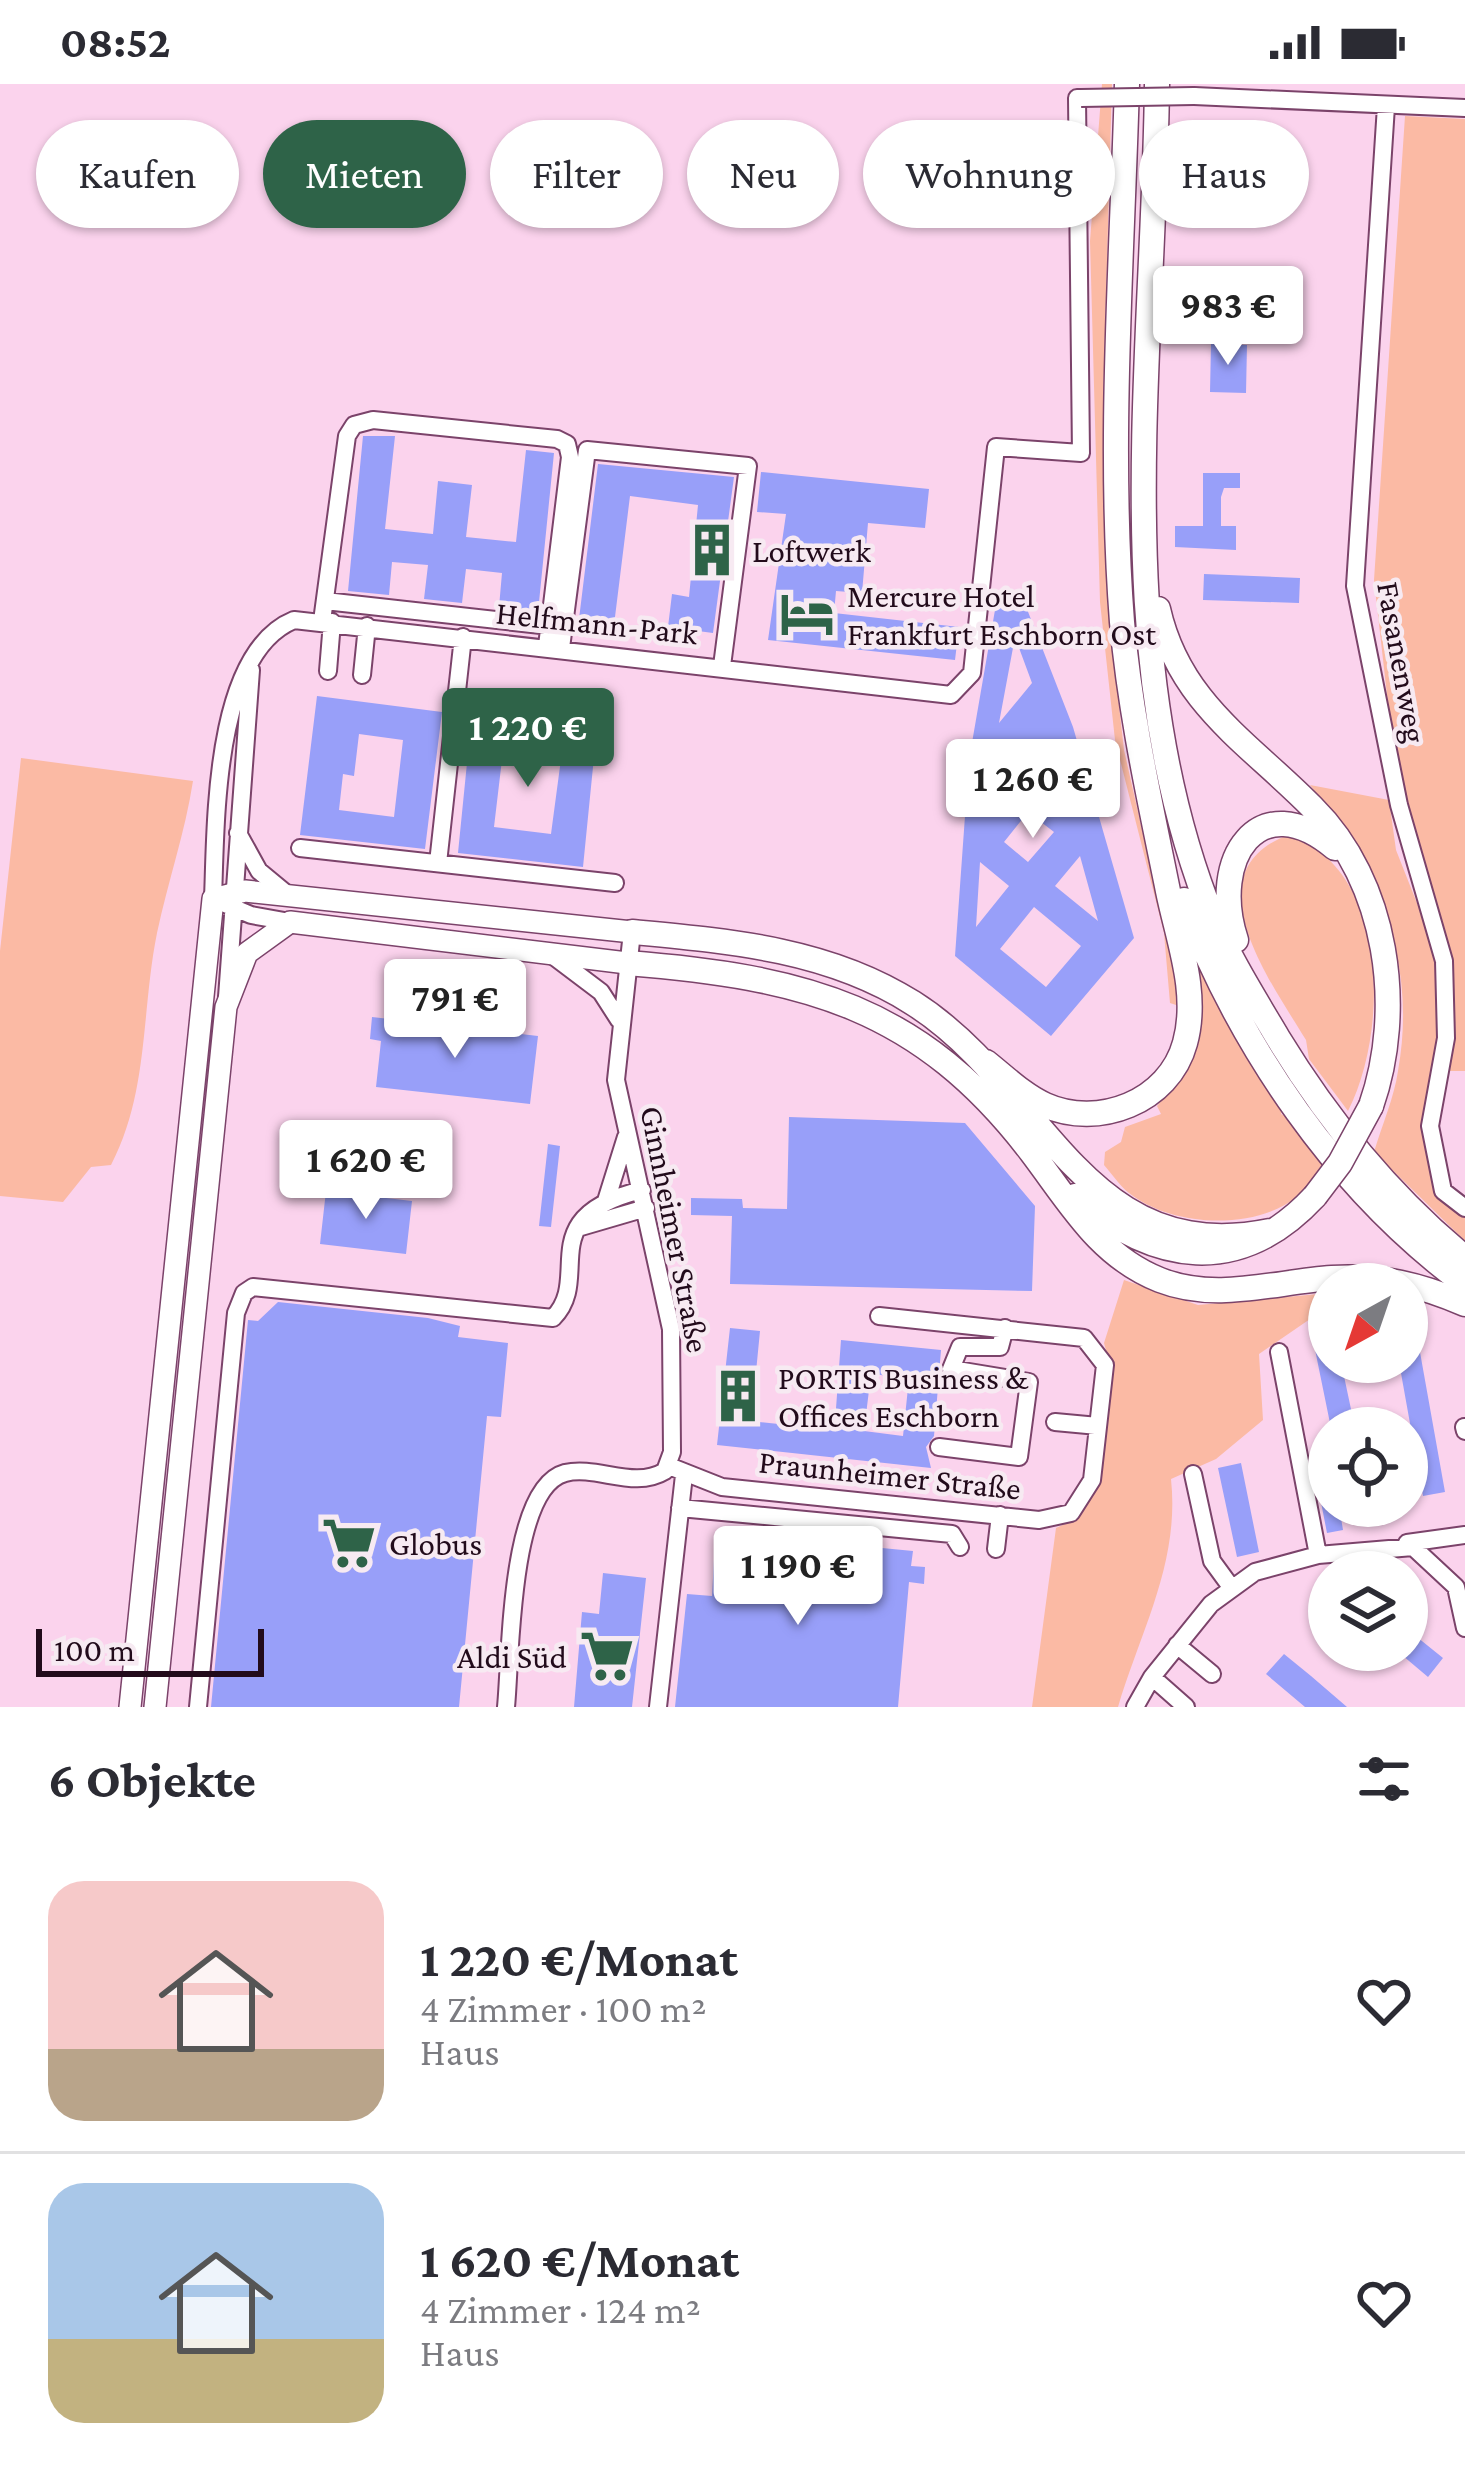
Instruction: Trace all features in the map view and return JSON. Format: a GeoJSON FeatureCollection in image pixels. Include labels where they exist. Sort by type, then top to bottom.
{"type":"FeatureCollection","features":[{"type":"Feature","properties":{"kind":"highway"},"geometry":{"type":"LineString","coordinates":[[632,932],[777,950],[858,973],[932,1016],[1030,1097],[1059,1110],[1106,1113],[1147,1096],[1180,1055],[1189,1008],[1182,944],[1129,679],[1118,530],[1127,84]]}},
{"type":"Feature","properties":{"kind":"highway"},"geometry":{"type":"LineString","coordinates":[[1157,84],[1147,603],[1160,736],[1194,868],[1228,952],[1341,1130],[1388,1185],[1465,1258]]}},
{"type":"Feature","properties":{"kind":"highway"},"geometry":{"type":"LineString","coordinates":[[627,963],[768,979],[871,1012],[949,1062],[1035,1157],[1089,1208],[1136,1228],[1205,1238],[1270,1231],[1315,1196],[1371,1106],[1388,1034],[1387,970],[1371,906],[1312,806],[1232,737],[1189,685],[1162,626],[1147,505]]}},
{"type":"Feature","properties":{"kind":"highway"},"geometry":{"type":"LineString","coordinates":[[1245,977],[1225,884],[1232,860],[1245,842],[1270,828],[1295,826],[1319,836],[1348,860]]}},
{"type":"Feature","properties":{"kind":"highway"},"geometry":{"type":"LineString","coordinates":[[1157,831],[1200,941],[1268,1068],[1356,1182],[1465,1284]]}},
{"type":"Feature","properties":{"kind":"highway"},"geometry":{"type":"LineString","coordinates":[[986,1062],[1082,1174],[1136,1228]]}},
{"type":"Feature","properties":{"kind":"highway"},"geometry":{"type":"LineString","coordinates":[[1035,1157],[1072,1209],[1124,1261],[1160,1280],[1200,1290],[1365,1277],[1403,1281],[1465,1304]]}},
{"type":"Feature","properties":{"kind":"main road"},"geometry":{"type":"LineString","coordinates":[[130,1707],[225,899],[289,896],[632,932]]}},
{"type":"Feature","properties":{"kind":"main road"},"geometry":{"type":"LineString","coordinates":[[155,1707],[226,1006],[247,953],[290,922],[627,963]]}},
{"type":"Feature","properties":{"kind":"street","name":"Helfmann-Park"},"geometry":{"type":"LineString","coordinates":[[252,657],[267,633],[293,620],[951,695],[973,673],[996,447],[1081,453],[1077,98],[1295,97],[1386,106]]}},
{"type":"Feature","properties":{"kind":"street"},"geometry":{"type":"LineString","coordinates":[[1386,106],[1465,108]]}},
{"type":"Feature","properties":{"kind":"street","name":"Fasanenweg"},"geometry":{"type":"LineString","coordinates":[[1386,106],[1354,586],[1399,805],[1444,961],[1447,1038],[1430,1126],[1443,1190],[1465,1208]]}},
{"type":"Feature","properties":{"kind":"street"},"geometry":{"type":"LineString","coordinates":[[328,671],[325,601],[346,436],[354,425],[373,420],[557,439],[567,444],[570,457],[550,626],[554,647]]}},
{"type":"Feature","properties":{"kind":"street"},"geometry":{"type":"LineString","coordinates":[[554,647],[587,450],[748,466],[722,666]]}},
{"type":"Feature","properties":{"kind":"street"},"geometry":{"type":"LineString","coordinates":[[325,601],[550,626]]}},
{"type":"Feature","properties":{"kind":"street"},"geometry":{"type":"LineString","coordinates":[[362,675],[367,626]]}},
{"type":"Feature","properties":{"kind":"street"},"geometry":{"type":"LineString","coordinates":[[438,863],[463,637]]}},
{"type":"Feature","properties":{"kind":"street"},"geometry":{"type":"LineString","coordinates":[[225,899],[238,833],[252,657]]}},
{"type":"Feature","properties":{"kind":"street"},"geometry":{"type":"LineString","coordinates":[[226,1006],[228,724],[252,657]]}},
{"type":"Feature","properties":{"kind":"street"},"geometry":{"type":"LineString","coordinates":[[238,833],[250,859],[289,896]]}},
{"type":"Feature","properties":{"kind":"street"},"geometry":{"type":"LineString","coordinates":[[300,848],[615,884]]}},
{"type":"Feature","properties":{"kind":"street"},"geometry":{"type":"LineString","coordinates":[[225,899],[290,922]]}},
{"type":"Feature","properties":{"kind":"street","name":"Ginnheimer Straße"},"geometry":{"type":"LineString","coordinates":[[632,932],[616,1081],[674,1352],[680,1508],[658,1707]]}},
{"type":"Feature","properties":{"kind":"street"},"geometry":{"type":"LineString","coordinates":[[547,951],[601,992],[619,1020]]}},
{"type":"Feature","properties":{"kind":"street"},"geometry":{"type":"LineString","coordinates":[[198,1707],[236,1312],[244,1293],[253,1287],[547,1319],[558,1314],[564,1302],[567,1252],[580,1227],[605,1201],[626,1136]]}},
{"type":"Feature","properties":{"kind":"street"},"geometry":{"type":"LineString","coordinates":[[605,1201],[644,1199]]}},
{"type":"Feature","properties":{"kind":"street"},"geometry":{"type":"LineString","coordinates":[[580,1227],[644,1199]]}},
{"type":"Feature","properties":{"kind":"street","name":"Praunheimer Straße"},"geometry":{"type":"LineString","coordinates":[[676,1471],[722,1487],[1053,1520],[1071,1513],[1092,1480],[1105,1365],[1093,1344],[1084,1338],[879,1316]]}},
{"type":"Feature","properties":{"kind":"street"},"geometry":{"type":"LineString","coordinates":[[939,1447],[1019,1457],[1029,1382],[951,1369],[956,1350],[965,1345],[996,1348],[1003,1343],[1005,1328]]}},
{"type":"Feature","properties":{"kind":"street"},"geometry":{"type":"LineString","coordinates":[[1279,1352],[1317,1551]]}},
{"type":"Feature","properties":{"kind":"street"},"geometry":{"type":"LineString","coordinates":[[1055,1422],[1098,1426]]}},
{"type":"Feature","properties":{"kind":"street"},"geometry":{"type":"LineString","coordinates":[[506,1707],[523,1532],[537,1495],[562,1474],[649,1478],[676,1471]]}},
{"type":"Feature","properties":{"kind":"street"},"geometry":{"type":"LineString","coordinates":[[1192,1474],[1212,1561],[1231,1587]]}},
{"type":"Feature","properties":{"kind":"street"},"geometry":{"type":"LineString","coordinates":[[680,1508],[952,1534],[960,1546]]}},
{"type":"Feature","properties":{"kind":"street"},"geometry":{"type":"LineString","coordinates":[[996,1550],[1000,1515]]}},
{"type":"Feature","properties":{"kind":"street"},"geometry":{"type":"LineString","coordinates":[[1353,1551],[1465,1534]]}},
{"type":"Feature","properties":{"kind":"street"},"geometry":{"type":"LineString","coordinates":[[1445,1537],[1465,1628]]}},
{"type":"Feature","properties":{"kind":"street"},"geometry":{"type":"LineString","coordinates":[[1403,1544],[1431,1560],[1456,1587]]}},
{"type":"Feature","properties":{"kind":"street"},"geometry":{"type":"LineString","coordinates":[[1136,1707],[1177,1645],[1231,1587],[1255,1572],[1308,1559]]}},
{"type":"Feature","properties":{"kind":"street"},"geometry":{"type":"LineString","coordinates":[[1177,1645],[1212,1675]]}},
{"type":"Feature","properties":{"kind":"street"},"geometry":{"type":"LineString","coordinates":[[1152,1677],[1186,1707]]}},
{"type":"Feature","properties":{"kind":"shaded area"},"geometry":{"type":"Polygon","coordinates":[[[1102,84],[1112,84],[1111,120],[1099,120],[1102,84]]]}},
{"type":"Feature","properties":{"kind":"shaded area"},"geometry":{"type":"Polygon","coordinates":[[[1405,116],[1465,119],[1465,1071],[1447,1071],[1443,937],[1397,783],[1374,580],[1405,116]]]}},
{"type":"Feature","properties":{"kind":"shaded area"},"geometry":{"type":"Polygon","coordinates":[[[1091,228],[1108,228],[1103,404],[1107,600],[1124,750],[1182,1007],[1170,1003],[1164,933],[1115,740],[1100,602],[1091,228]]]}},
{"type":"Feature","properties":{"kind":"shaded area"},"geometry":{"type":"Polygon","coordinates":[[[21,758],[193,781],[157,933],[132,1109],[111,1165],[91,1167],[63,1202],[0,1196],[0,951],[21,758]]]}},
{"type":"Feature","properties":{"kind":"shaded area"},"geometry":{"type":"Polygon","coordinates":[[[1310,785],[1389,800],[1396,850],[1439,959],[1443,1036],[1428,1154],[1465,1213],[1465,1241],[1374,1152],[1396,1081],[1403,1030],[1397,954],[1373,883],[1310,785]]]}},
{"type":"Feature","properties":{"kind":"shaded area"},"geometry":{"type":"Polygon","coordinates":[[[1288,835],[1322,853],[1346,881],[1363,916],[1372,955],[1370,1039],[1348,1111],[1309,1059],[1306,1040],[1274,988],[1247,929],[1241,901],[1244,874],[1259,852],[1288,835]]]}},
{"type":"Feature","properties":{"kind":"shaded area"},"geometry":{"type":"Polygon","coordinates":[[[1193,954],[1284,1106],[1281,1114],[1293,1120],[1325,1160],[1297,1197],[1258,1216],[1213,1220],[1167,1213],[1129,1193],[1104,1165],[1105,1152],[1121,1142],[1125,1127],[1161,1114],[1157,1106],[1167,1094],[1193,954]]]}},
{"type":"Feature","properties":{"kind":"shaded area"},"geometry":{"type":"Polygon","coordinates":[[[1124,1280],[1198,1305],[1308,1295],[1308,1320],[1259,1354],[1263,1420],[1216,1459],[1171,1479],[1170,1539],[1164,1567],[1118,1707],[1032,1707],[1056,1528],[1078,1518],[1099,1485],[1112,1372],[1104,1343],[1124,1280]]]}},
{"type":"Feature","properties":{"kind":"building"},"geometry":{"type":"Polygon","coordinates":[[[1245,268],[1262,268],[1261,336],[1243,336],[1245,268]]]}},
{"type":"Feature","properties":{"kind":"building"},"geometry":{"type":"Polygon","coordinates":[[[1211,344],[1247,345],[1246,393],[1210,392],[1211,344]]]}},
{"type":"Feature","properties":{"kind":"building"},"geometry":{"type":"Polygon","coordinates":[[[363,436],[395,436],[385,529],[433,534],[438,481],[472,485],[466,537],[516,542],[526,450],[554,453],[538,612],[499,607],[502,573],[466,569],[462,603],[424,599],[428,565],[392,562],[389,595],[348,591],[363,436]]]}},
{"type":"Feature","properties":{"kind":"building"},"geometry":{"type":"Polygon","coordinates":[[[598,464],[734,477],[713,633],[668,627],[672,594],[689,597],[698,505],[630,496],[614,625],[579,619],[598,464]]]}},
{"type":"Feature","properties":{"kind":"building"},"geometry":{"type":"Polygon","coordinates":[[[761,472],[929,489],[925,528],[868,523],[862,593],[836,591],[834,613],[959,627],[955,660],[768,640],[786,514],[757,512],[761,472]]]}},
{"type":"Feature","properties":{"kind":"building"},"geometry":{"type":"Polygon","coordinates":[[[1203,473],[1240,473],[1240,488],[1224,488],[1221,497],[1221,526],[1236,526],[1236,550],[1175,547],[1175,526],[1203,526],[1203,473]]]}},
{"type":"Feature","properties":{"kind":"building"},"geometry":{"type":"Polygon","coordinates":[[[1204,574],[1300,578],[1299,603],[1203,600],[1204,574]]]}},
{"type":"Feature","properties":{"kind":"building"},"geometry":{"type":"Polygon","coordinates":[[[1004,597],[1025,604],[1073,727],[1134,938],[1051,1036],[955,956],[969,760],[995,610],[1004,597]],[[1015,637],[999,723],[1032,683],[1015,637]],[[1028,812],[1004,842],[1028,862],[1054,832],[1028,812]],[[1080,856],[1055,886],[1098,921],[1080,856]],[[980,862],[976,927],[1009,886],[980,862]],[[1034,907],[1000,949],[1046,987],[1081,946],[1034,907]]]}},
{"type":"Feature","properties":{"kind":"building"},"geometry":{"type":"Polygon","coordinates":[[[317,696],[442,712],[425,849],[300,835],[317,696]],[[359,734],[354,776],[343,774],[339,810],[394,817],[403,740],[359,734]]]}},
{"type":"Feature","properties":{"kind":"building"},"geometry":{"type":"Polygon","coordinates":[[[472,713],[597,727],[583,867],[458,853],[472,713]],[[503,751],[494,827],[551,834],[561,759],[503,751]]]}},
{"type":"Feature","properties":{"kind":"building"},"geometry":{"type":"Polygon","coordinates":[[[372,1017],[538,1036],[530,1104],[376,1087],[381,1041],[370,1039],[372,1017]]]}},
{"type":"Feature","properties":{"kind":"building"},"geometry":{"type":"Polygon","coordinates":[[[789,1117],[965,1123],[1035,1206],[1032,1291],[730,1284],[732,1216],[691,1215],[691,1198],[742,1199],[743,1208],[787,1209],[789,1117]]]}},
{"type":"Feature","properties":{"kind":"building"},"geometry":{"type":"Polygon","coordinates":[[[548,1144],[560,1146],[551,1227],[539,1226],[548,1144]]]}},
{"type":"Feature","properties":{"kind":"building"},"geometry":{"type":"Polygon","coordinates":[[[326,1191],[412,1201],[406,1254],[320,1244],[326,1191]]]}},
{"type":"Feature","properties":{"kind":"building","name":"Globus"},"geometry":{"type":"Polygon","coordinates":[[[278,1302],[428,1318],[460,1326],[458,1337],[508,1343],[501,1417],[487,1416],[459,1707],[211,1707],[248,1320],[258,1321],[278,1302]]]}},
{"type":"Feature","properties":{"kind":"building","name":"PORTIS Business & Offices Eschborn"},"geometry":{"type":"Polygon","coordinates":[[[730,1328],[760,1331],[752,1413],[759,1422],[826,1429],[835,1422],[841,1340],[941,1350],[934,1436],[926,1447],[931,1468],[717,1445],[730,1328]],[[871,1374],[864,1431],[903,1436],[909,1378],[871,1374]]]}},
{"type":"Feature","properties":{"kind":"building"},"geometry":{"type":"Polygon","coordinates":[[[1322,1383],[1345,1383],[1351,1407],[1327,1407],[1322,1383]]]}},
{"type":"Feature","properties":{"kind":"building"},"geometry":{"type":"Polygon","coordinates":[[[1403,1383],[1426,1383],[1445,1492],[1428,1495],[1428,1407],[1407,1407],[1403,1383]]]}},
{"type":"Feature","properties":{"kind":"building"},"geometry":{"type":"Polygon","coordinates":[[[1241,1463],[1259,1552],[1237,1557],[1218,1468],[1241,1463]]]}},
{"type":"Feature","properties":{"kind":"building"},"geometry":{"type":"Polygon","coordinates":[[[715,1542],[819,1552],[820,1542],[913,1551],[911,1566],[925,1567],[924,1584],[909,1582],[898,1707],[675,1707],[687,1594],[712,1596],[715,1542]]]}},
{"type":"Feature","properties":{"kind":"building","name":"Aldi Süd"},"geometry":{"type":"Polygon","coordinates":[[[603,1573],[646,1578],[632,1707],[574,1707],[582,1612],[599,1614],[603,1573]]]}},
{"type":"Feature","properties":{"kind":"building"},"geometry":{"type":"Polygon","coordinates":[[[1428,1646],[1443,1658],[1428,1677],[1421,1671],[1428,1671],[1428,1646]]]}},
{"type":"Feature","properties":{"kind":"building"},"geometry":{"type":"Polygon","coordinates":[[[1284,1654],[1347,1707],[1305,1707],[1266,1674],[1284,1654]]]}},
{"type":"Feature","properties":{"kind":"place","name":"Loftwerk"},"geometry":{"type":"Point","coordinates":[712,550]}},
{"type":"Feature","properties":{"kind":"place","name":"Mercure Hotel Frankfurt Eschborn Ost"},"geometry":{"type":"Point","coordinates":[807,614]}},
{"type":"Feature","properties":{"kind":"place","name":"PORTIS Business & Offices Eschborn"},"geometry":{"type":"Point","coordinates":[738,1396]}},
{"type":"Feature","properties":{"kind":"place","name":"Globus"},"geometry":{"type":"Point","coordinates":[349,1543]}},
{"type":"Feature","properties":{"kind":"place","name":"Aldi Süd"},"geometry":{"type":"Point","coordinates":[607,1656]}}]}
